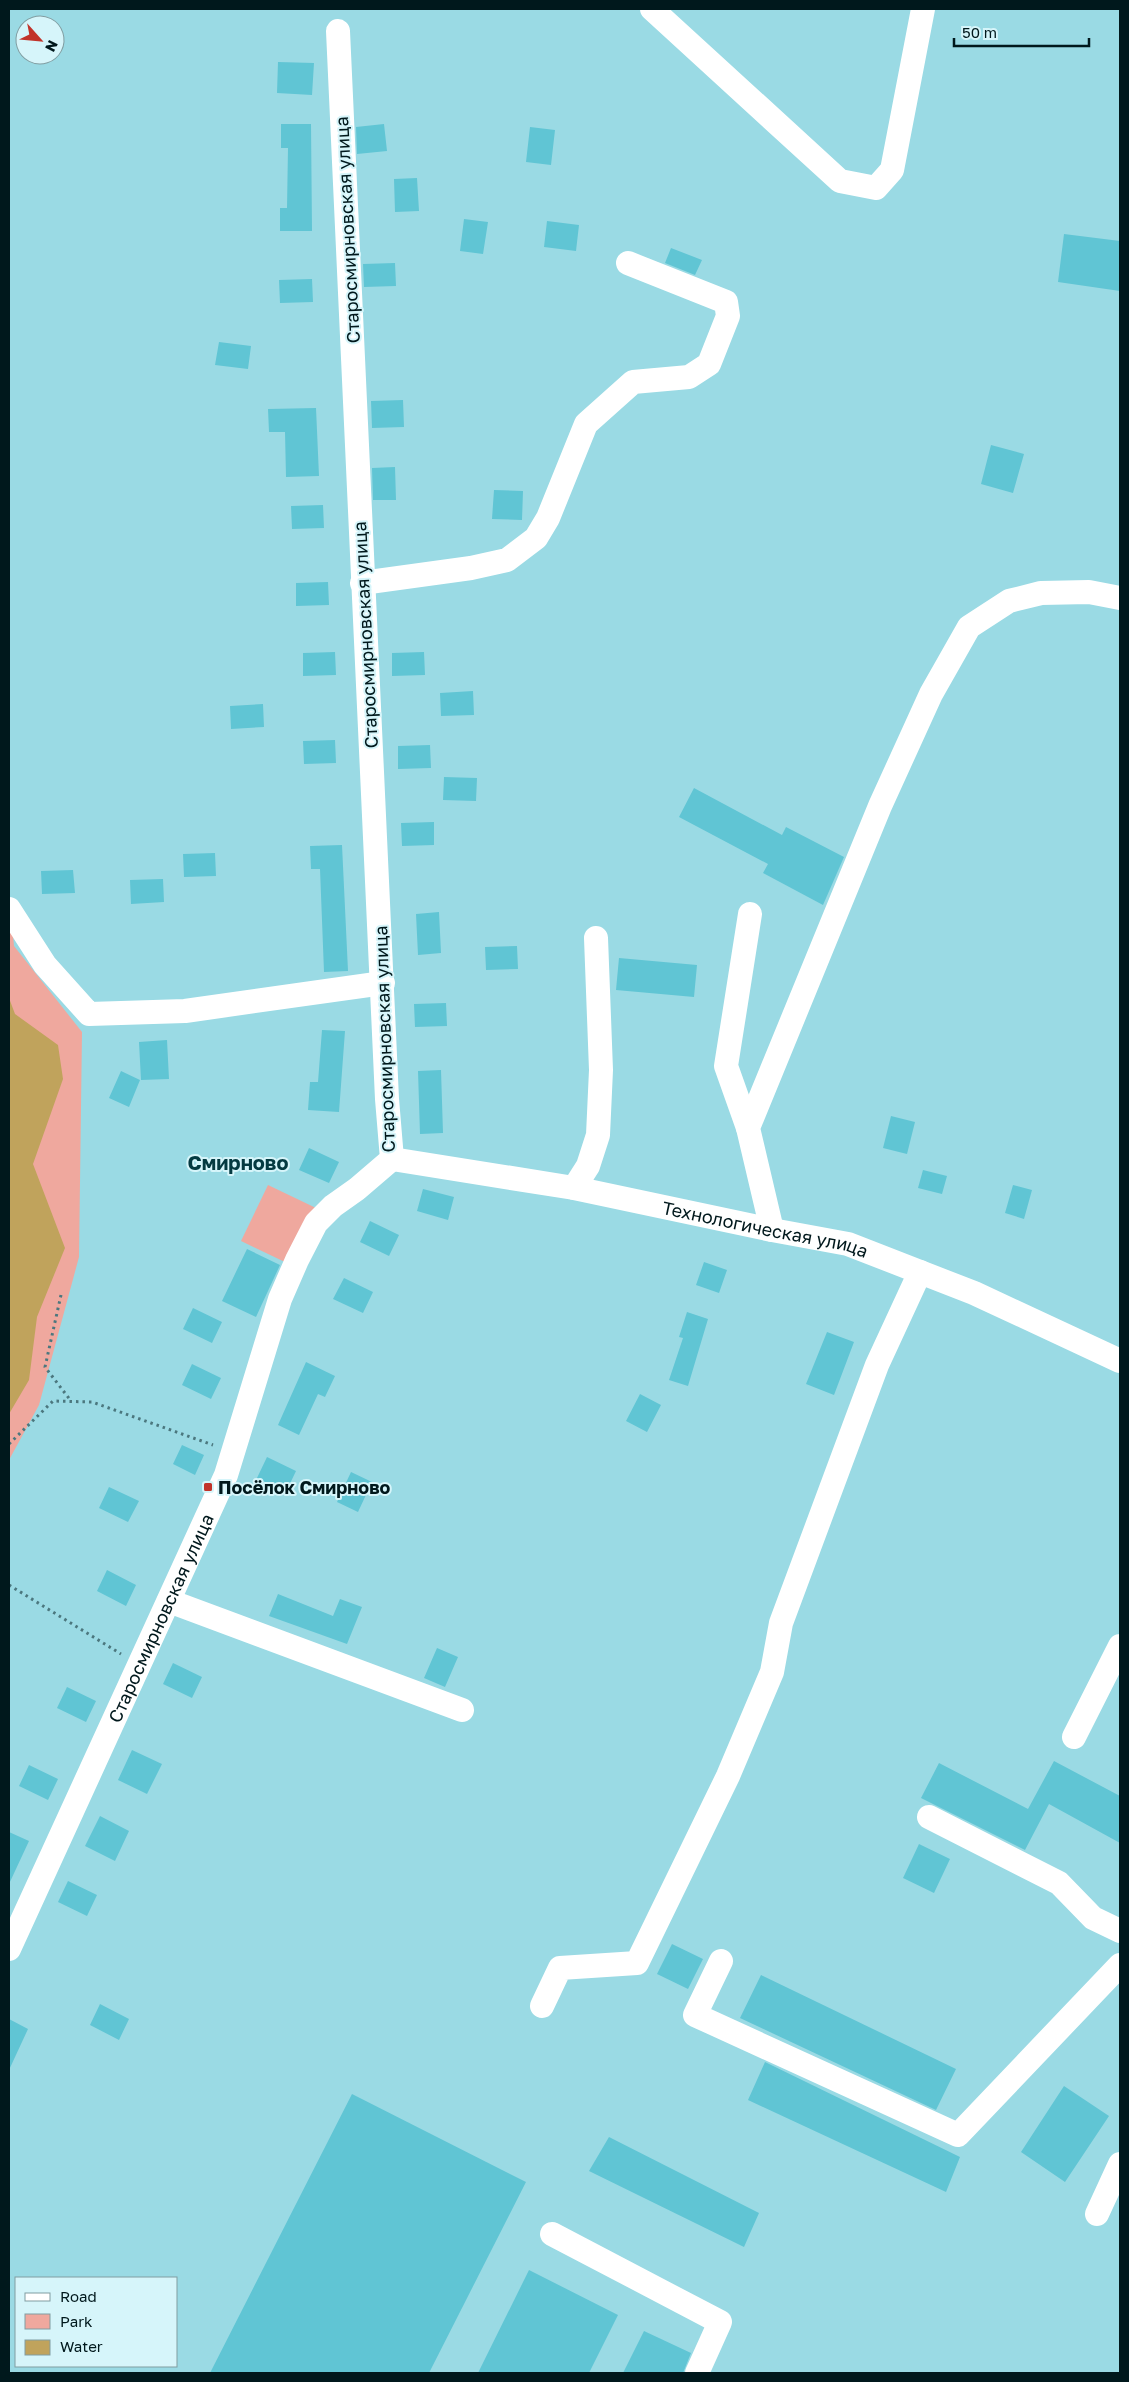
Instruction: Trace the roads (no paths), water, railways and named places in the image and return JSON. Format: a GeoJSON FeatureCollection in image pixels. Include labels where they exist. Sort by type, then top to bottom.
{"type":"FeatureCollection","features":[{"type":"Feature","properties":{"kind":"street"},"geometry":{"type":"LineString","coordinates":[[652,9],[840,181],[876,188],[892,170],[924,9]]}},
{"type":"Feature","properties":{"kind":"street","name":"Старосмирновская улица"},"geometry":{"type":"LineString","coordinates":[[9,1949],[226,1475],[280,1299],[316,1223],[333,1206],[357,1189],[392,1159],[362,583],[338,31]]}},
{"type":"Feature","properties":{"kind":"street"},"geometry":{"type":"LineString","coordinates":[[362,583],[471,568],[507,560],[536,538],[544,525],[586,424],[633,382],[689,377],[709,364],[728,316],[726,302],[628,263]]}},
{"type":"Feature","properties":{"kind":"street"},"geometry":{"type":"LineString","coordinates":[[748,1128],[880,806],[931,694],[969,627],[1009,602],[1041,594],[1089,592],[1120,598]]}},
{"type":"Feature","properties":{"kind":"street"},"geometry":{"type":"LineString","coordinates":[[9,909],[45,965],[89,1014],[185,1011],[382,983]]}},
{"type":"Feature","properties":{"kind":"street"},"geometry":{"type":"LineString","coordinates":[[750,914],[726,1066],[748,1128],[772,1230]]}},
{"type":"Feature","properties":{"kind":"street"},"geometry":{"type":"LineString","coordinates":[[574,1188],[588,1166],[598,1135],[601,1070],[596,938]]}},
{"type":"Feature","properties":{"kind":"street","name":"Технологическая улица"},"geometry":{"type":"LineString","coordinates":[[392,1159],[574,1188],[772,1230],[848,1244],[974,1293],[1120,1360]]}},
{"type":"Feature","properties":{"kind":"street"},"geometry":{"type":"LineString","coordinates":[[542,2006],[560,1968],[637,1963],[728,1776],[772,1672],[784,1613],[877,1365],[920,1272]]}},
{"type":"Feature","properties":{"kind":"street"},"geometry":{"type":"LineString","coordinates":[[169,1601],[462,1710]]}},
{"type":"Feature","properties":{"kind":"street"},"geometry":{"type":"LineString","coordinates":[[1074,1737],[1120,1646]]}},
{"type":"Feature","properties":{"kind":"street"},"geometry":{"type":"LineString","coordinates":[[929,1817],[1059,1883],[1093,1918],[1120,1931]]}},
{"type":"Feature","properties":{"kind":"street"},"geometry":{"type":"LineString","coordinates":[[721,1961],[695,2015],[958,2135],[1120,1965]]}},
{"type":"Feature","properties":{"kind":"street"},"geometry":{"type":"LineString","coordinates":[[1097,2214],[1120,2164]]}},
{"type":"Feature","properties":{"kind":"street"},"geometry":{"type":"LineString","coordinates":[[552,2234],[720,2322],[697,2373]]}},
{"type":"Feature","properties":{"kind":"water"},"geometry":{"type":"Polygon","coordinates":[[[9,998],[15,1014],[58,1045],[63,1079],[33,1164],[65,1248],[37,1317],[29,1380],[9,1414],[9,998]]]}},
{"type":"Feature","properties":{"kind":"place","name":"Посёлок Смирново"},"geometry":{"type":"Point","coordinates":[208,1487]}},
{"type":"Feature","properties":{"kind":"district","name":"Смирново"},"geometry":{"type":"Point","coordinates":[238,1162]}}]}
